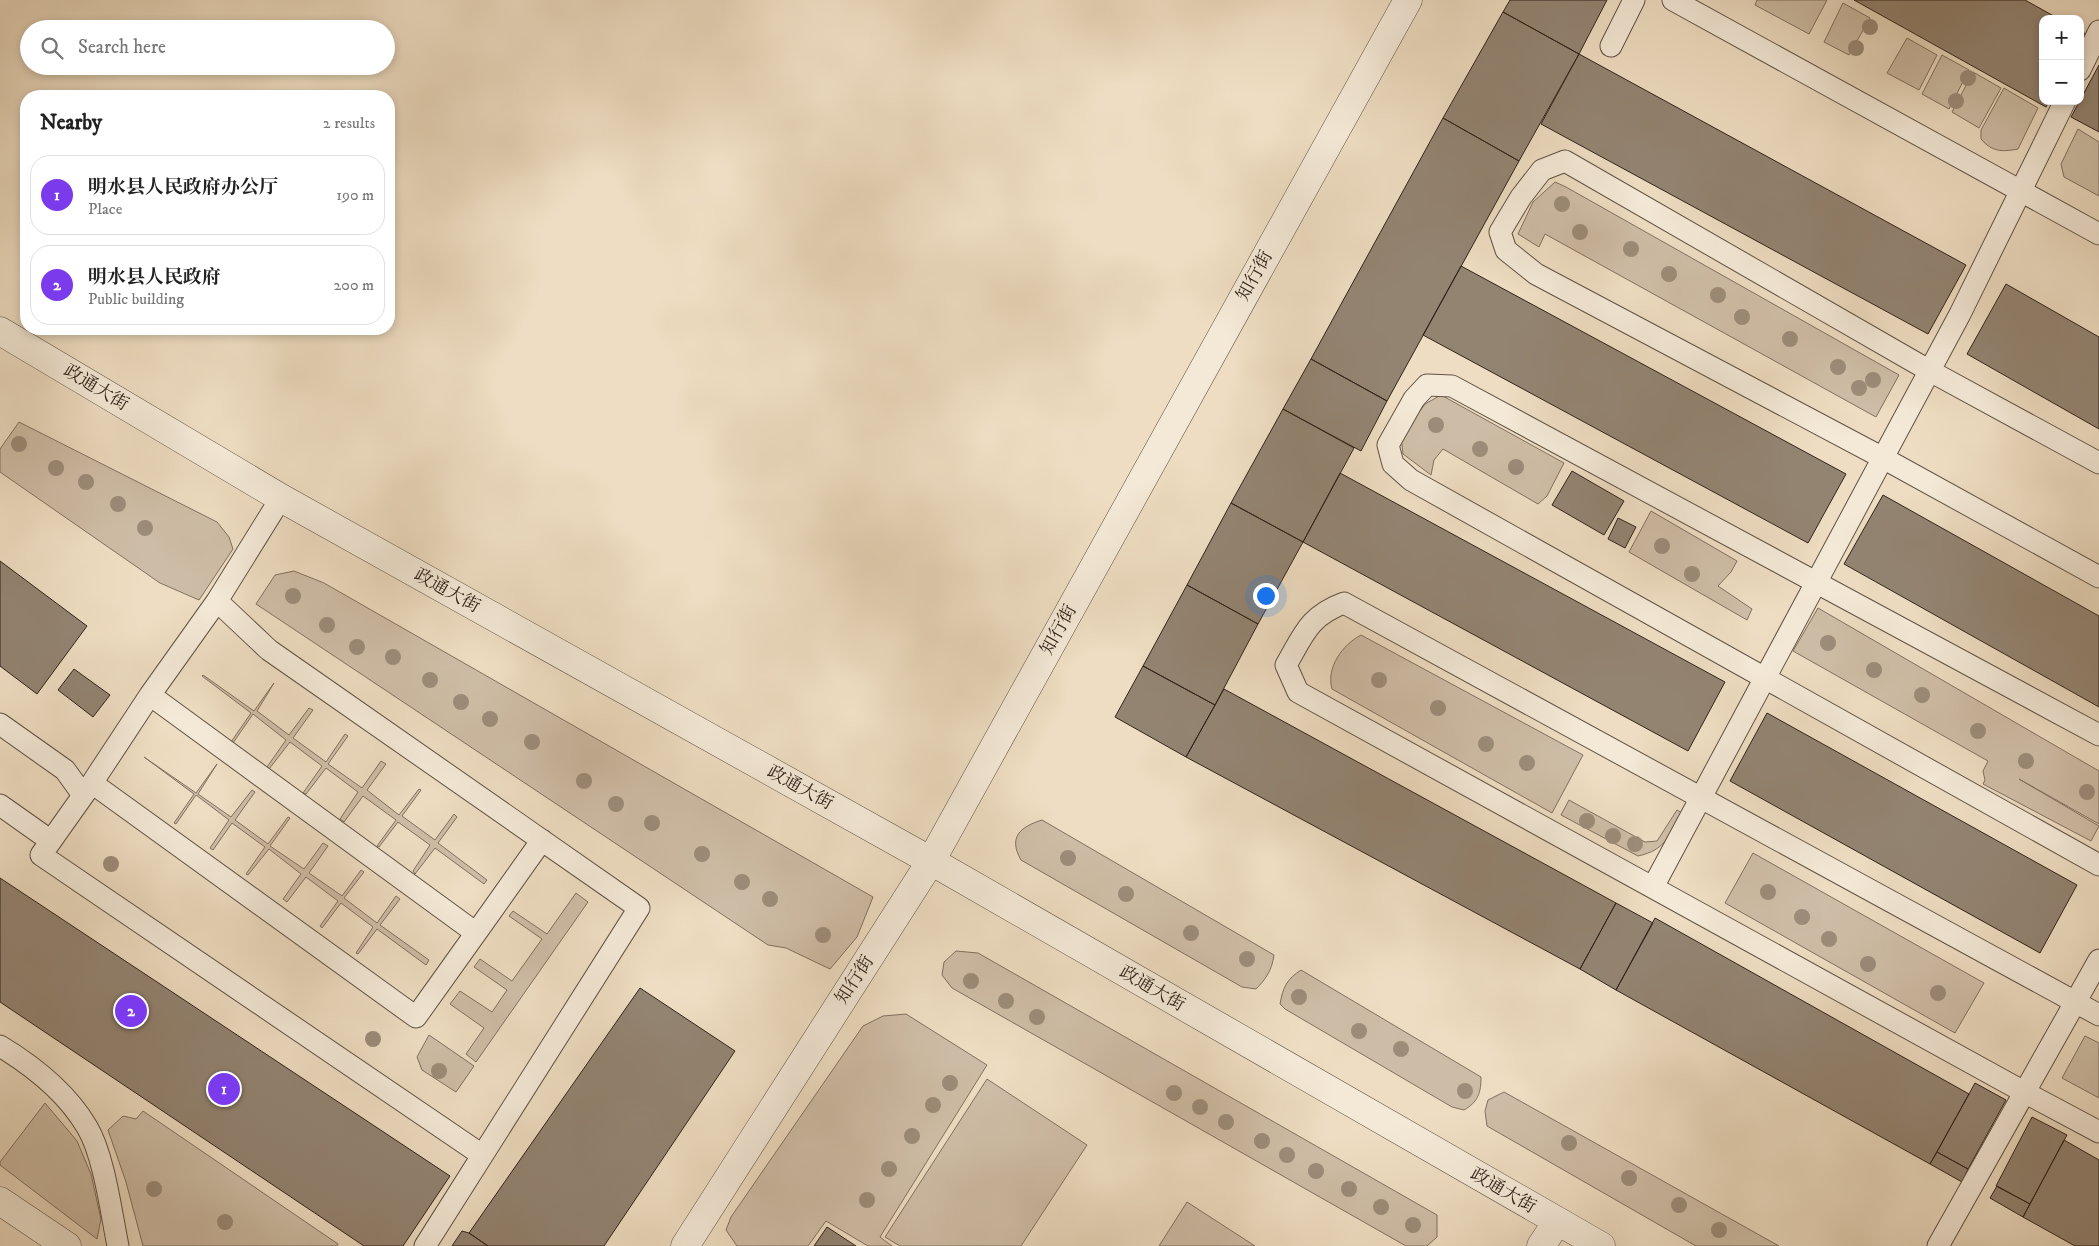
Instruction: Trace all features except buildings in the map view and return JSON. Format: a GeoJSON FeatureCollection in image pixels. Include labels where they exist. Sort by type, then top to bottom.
{"type":"FeatureCollection","features":[{"type":"Feature","properties":{"kind":"street","name":"知行街"},"geometry":{"type":"LineString","coordinates":[[686,1246],[931,861],[1408,0]]}},
{"type":"Feature","properties":{"kind":"street","name":"政通大街"},"geometry":{"type":"LineString","coordinates":[[0,331],[280,498],[931,861],[1601,1246]]}},
{"type":"Feature","properties":{"kind":"street"},"geometry":{"type":"LineString","coordinates":[[0,1200],[67,1246]]}},
{"type":"Feature","properties":{"kind":"street"},"geometry":{"type":"LineString","coordinates":[[1541,1246],[1557,1222]]}},
{"type":"Feature","properties":{"kind":"lane"},"geometry":{"type":"LineString","coordinates":[[1611,46],[1634,0]]}},
{"type":"Feature","properties":{"kind":"lane"},"geometry":{"type":"LineString","coordinates":[[1673,0],[2099,234]]}},
{"type":"Feature","properties":{"kind":"lane"},"geometry":{"type":"LineString","coordinates":[[2084,62],[2099,31]]}},
{"type":"Feature","properties":{"kind":"lane"},"geometry":{"type":"LineString","coordinates":[[1654,887],[1960,314],[2063,105]]}},
{"type":"Feature","properties":{"kind":"lane"},"geometry":{"type":"LineString","coordinates":[[2099,463],[1930,371],[1565,161],[1542,170],[1521,197],[1500,232],[1506,250],[1536,274],[1883,458],[2099,577]]}},
{"type":"Feature","properties":{"kind":"lane"},"geometry":{"type":"LineString","coordinates":[[2099,735],[1452,386],[1428,386],[1414,399],[1388,445],[1393,464],[1411,480],[2099,866]]}},
{"type":"Feature","properties":{"kind":"lane"},"geometry":{"type":"LineString","coordinates":[[280,498],[217,601],[150,695],[41,855],[482,1155]]}},
{"type":"Feature","properties":{"kind":"lane"},"geometry":{"type":"LineString","coordinates":[[217,601],[269,650],[639,908],[425,1246]]}},
{"type":"Feature","properties":{"kind":"lane"},"geometry":{"type":"LineString","coordinates":[[2099,1015],[1344,603],[1326,610],[1310,624],[1286,665],[1298,692],[2099,1132]]}},
{"type":"Feature","properties":{"kind":"lane"},"geometry":{"type":"LineString","coordinates":[[150,695],[476,933]]}},
{"type":"Feature","properties":{"kind":"lane"},"geometry":{"type":"LineString","coordinates":[[0,724],[65,770],[87,789],[416,1017],[542,840]]}},
{"type":"Feature","properties":{"kind":"lane"},"geometry":{"type":"LineString","coordinates":[[0,805],[51,841]]}},
{"type":"Feature","properties":{"kind":"lane"},"geometry":{"type":"LineString","coordinates":[[1938,1246],[2099,960]]}},
{"type":"Feature","properties":{"kind":"lane"},"geometry":{"type":"LineString","coordinates":[[0,1046],[29,1064],[69,1103],[87,1127],[98,1156],[118,1246]]}},
{"type":"Feature","properties":{"kind":"shaded area"},"geometry":{"type":"Polygon","coordinates":[[[1757,0],[1827,0],[1809,34],[1755,5],[1757,0]]]}},
{"type":"Feature","properties":{"kind":"shaded area"},"geometry":{"type":"Polygon","coordinates":[[[1843,3],[1870,18],[1849,55],[1824,42],[1843,3]]]}},
{"type":"Feature","properties":{"kind":"shaded area"},"geometry":{"type":"Polygon","coordinates":[[[1907,38],[1937,55],[1919,90],[1887,73],[1907,38]]]}},
{"type":"Feature","properties":{"kind":"shaded area"},"geometry":{"type":"Polygon","coordinates":[[[1942,55],[1969,70],[1949,109],[1922,94],[1942,55]]]}},
{"type":"Feature","properties":{"kind":"shaded area"},"geometry":{"type":"Polygon","coordinates":[[[1973,72],[2001,88],[1979,128],[1952,112],[1973,72]]]}},
{"type":"Feature","properties":{"kind":"shaded area"},"geometry":{"type":"Polygon","coordinates":[[[2004,88],[2038,108],[2018,149],[2007,151],[1993,149],[1981,139],[1981,130],[2004,88]]]}},
{"type":"Feature","properties":{"kind":"shaded area"},"geometry":{"type":"Polygon","coordinates":[[[2078,129],[2099,142],[2099,196],[2064,177],[2061,164],[2078,129]]]}},
{"type":"Feature","properties":{"kind":"shaded area"},"geometry":{"type":"Polygon","coordinates":[[[1555,182],[1899,375],[1876,417],[1545,234],[1539,247],[1518,234],[1533,202],[1555,182]]]}},
{"type":"Feature","properties":{"kind":"shaded area"},"geometry":{"type":"Polygon","coordinates":[[[1441,395],[1564,463],[1547,496],[1538,504],[1443,449],[1434,460],[1431,475],[1403,454],[1401,437],[1425,404],[1441,395]]]}},
{"type":"Feature","properties":{"kind":"shaded area"},"geometry":{"type":"Polygon","coordinates":[[[19,422],[217,522],[229,537],[233,549],[199,600],[160,583],[0,472],[0,449],[19,422]]]}},
{"type":"Feature","properties":{"kind":"shaded area"},"geometry":{"type":"Polygon","coordinates":[[[1651,511],[1737,561],[1731,572],[1718,586],[1752,609],[1747,620],[1629,552],[1651,511]]]}},
{"type":"Feature","properties":{"kind":"shaded area"},"geometry":{"type":"Polygon","coordinates":[[[294,571],[324,583],[873,897],[857,937],[830,969],[786,948],[768,945],[256,604],[275,575],[294,571]]]}},
{"type":"Feature","properties":{"kind":"shaded area"},"geometry":{"type":"Polygon","coordinates":[[[1818,608],[2099,771],[2099,824],[2019,779],[2099,826],[2091,841],[1983,784],[1985,780],[1983,771],[1988,761],[1793,651],[1818,608]]]}},
{"type":"Feature","properties":{"kind":"shaded area"},"geometry":{"type":"Polygon","coordinates":[[[1361,635],[1583,755],[1552,813],[1332,689],[1331,673],[1337,658],[1354,639],[1361,635]]]}},
{"type":"Feature","properties":{"kind":"shaded area"},"geometry":{"type":"Polygon","coordinates":[[[203,675],[254,711],[274,683],[257,711],[289,735],[309,708],[313,710],[293,738],[326,762],[345,734],[348,736],[328,764],[362,788],[381,761],[386,764],[367,790],[399,815],[419,789],[421,790],[402,816],[435,840],[454,814],[457,817],[438,843],[487,880],[484,884],[435,848],[415,874],[413,871],[430,845],[398,822],[379,847],[377,846],[396,820],[363,796],[344,822],[340,819],[358,792],[326,768],[306,794],[303,793],[322,766],[290,742],[269,769],[267,767],[286,740],[253,714],[233,743],[231,742],[251,713],[203,675]]]}},
{"type":"Feature","properties":{"kind":"shaded area"},"geometry":{"type":"Polygon","coordinates":[[[144,757],[196,793],[217,764],[198,794],[231,817],[252,790],[255,792],[235,820],[268,844],[288,817],[290,818],[270,846],[304,869],[323,843],[328,846],[309,873],[342,896],[361,870],[364,872],[344,898],[377,923],[396,896],[400,899],[380,925],[429,960],[426,965],[377,929],[358,954],[356,953],[373,927],[341,903],[322,928],[320,926],[338,901],[306,877],[287,902],[283,899],[301,874],[269,849],[248,875],[246,874],[265,847],[232,823],[213,850],[210,848],[229,820],[196,795],[176,824],[174,823],[194,794],[144,757]]]}},
{"type":"Feature","properties":{"kind":"shaded area"},"geometry":{"type":"Polygon","coordinates":[[[1569,800],[1645,842],[1657,841],[1677,810],[1682,813],[1661,846],[1638,856],[1561,815],[1569,800]]]}},
{"type":"Feature","properties":{"kind":"shaded area"},"geometry":{"type":"Polygon","coordinates":[[[1042,820],[1274,955],[1266,978],[1256,989],[1242,987],[1021,860],[1016,845],[1018,834],[1028,826],[1042,820]]]}},
{"type":"Feature","properties":{"kind":"shaded area"},"geometry":{"type":"Polygon","coordinates":[[[1753,853],[1984,983],[1955,1033],[1725,903],[1753,853]]]}},
{"type":"Feature","properties":{"kind":"shaded area"},"geometry":{"type":"Polygon","coordinates":[[[576,893],[588,902],[476,1062],[466,1054],[484,1028],[450,1004],[460,991],[492,1012],[507,990],[474,967],[480,959],[512,981],[542,939],[509,916],[513,911],[547,934],[576,893]]]}},
{"type":"Feature","properties":{"kind":"shaded area"},"geometry":{"type":"Polygon","coordinates":[[[956,951],[978,953],[1437,1215],[1437,1237],[1427,1246],[1406,1246],[952,988],[942,975],[944,962],[956,951]]]}},
{"type":"Feature","properties":{"kind":"shaded area"},"geometry":{"type":"Polygon","coordinates":[[[1301,970],[1481,1077],[1478,1096],[1473,1104],[1464,1110],[1452,1107],[1285,1009],[1280,1004],[1284,988],[1289,980],[1301,970]]]}},
{"type":"Feature","properties":{"kind":"shaded area"},"geometry":{"type":"Polygon","coordinates":[[[906,1014],[987,1065],[880,1237],[892,1246],[868,1246],[826,1221],[808,1246],[737,1246],[726,1230],[731,1217],[863,1026],[883,1016],[906,1014]]]}},
{"type":"Feature","properties":{"kind":"shaded area"},"geometry":{"type":"Polygon","coordinates":[[[429,1035],[474,1066],[456,1092],[422,1070],[417,1057],[429,1035]]]}},
{"type":"Feature","properties":{"kind":"shaded area"},"geometry":{"type":"Polygon","coordinates":[[[2085,1036],[2099,1043],[2099,1098],[2062,1078],[2085,1036]]]}},
{"type":"Feature","properties":{"kind":"shaded area"},"geometry":{"type":"Polygon","coordinates":[[[987,1079],[1087,1145],[1021,1246],[900,1246],[885,1237],[987,1079]]]}},
{"type":"Feature","properties":{"kind":"shaded area"},"geometry":{"type":"Polygon","coordinates":[[[1504,1092],[1779,1246],[1696,1246],[1487,1126],[1485,1111],[1488,1100],[1504,1092]]]}},
{"type":"Feature","properties":{"kind":"shaded area"},"geometry":{"type":"Polygon","coordinates":[[[45,1103],[77,1141],[91,1174],[101,1219],[97,1239],[0,1165],[0,1162],[45,1103]]]}},
{"type":"Feature","properties":{"kind":"shaded area"},"geometry":{"type":"Polygon","coordinates":[[[143,1111],[338,1244],[337,1246],[143,1246],[126,1182],[108,1130],[123,1116],[136,1119],[143,1111]]]}},
{"type":"Feature","properties":{"kind":"shaded area"},"geometry":{"type":"Polygon","coordinates":[[[1187,1202],[1255,1246],[1159,1246],[1187,1202]]]}},
{"type":"Feature","properties":{"kind":"place","name":"明水县人民政府"},"geometry":{"type":"Point","coordinates":[131,1011]}},
{"type":"Feature","properties":{"kind":"place","name":"明水县人民政府办公厅"},"geometry":{"type":"Point","coordinates":[224,1089]}}]}
